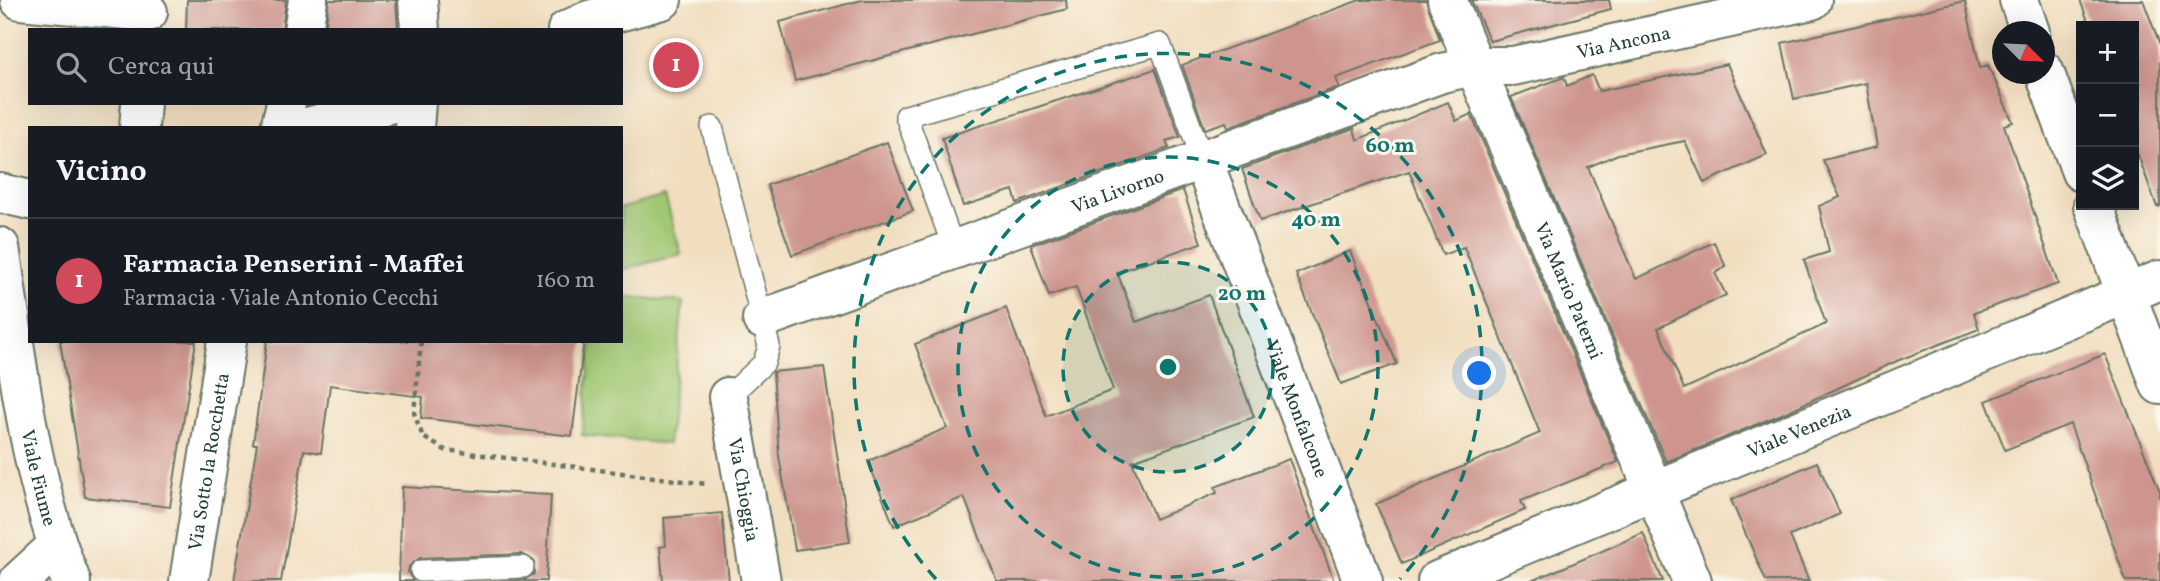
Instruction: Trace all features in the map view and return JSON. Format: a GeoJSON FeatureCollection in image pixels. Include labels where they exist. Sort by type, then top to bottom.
{"type":"FeatureCollection","features":[{"type":"Feature","properties":{"kind":"street"},"geometry":{"type":"LineString","coordinates":[[20,0],[148,14]]}},
{"type":"Feature","properties":{"kind":"street"},"geometry":{"type":"LineString","coordinates":[[303,28],[308,0]]}},
{"type":"Feature","properties":{"kind":"street"},"geometry":{"type":"LineString","coordinates":[[418,0],[420,28]]}},
{"type":"Feature","properties":{"kind":"street"},"geometry":{"type":"LineString","coordinates":[[578,17],[662,0]]}},
{"type":"Feature","properties":{"kind":"street","name":"Via Mario Paterni"},"geometry":{"type":"LineString","coordinates":[[1447,0],[1692,581]]}},
{"type":"Feature","properties":{"kind":"street","name":"Via Ancona"},"geometry":{"type":"LineString","coordinates":[[1475,66],[1513,66],[1812,0]]}},
{"type":"Feature","properties":{"kind":"street"},"geometry":{"type":"LineString","coordinates":[[2019,0],[2026,21]]}},
{"type":"Feature","properties":{"kind":"street","name":"Via Livorno"},"geometry":{"type":"LineString","coordinates":[[762,319],[1202,158],[1442,73],[1475,66]]}},
{"type":"Feature","properties":{"kind":"street"},"geometry":{"type":"LineString","coordinates":[[2050,84],[2076,158]]}},
{"type":"Feature","properties":{"kind":"street"},"geometry":{"type":"LineString","coordinates":[[139,126],[141,105]]}},
{"type":"Feature","properties":{"kind":"street"},"geometry":{"type":"LineString","coordinates":[[280,126],[286,105]]}},
{"type":"Feature","properties":{"kind":"street"},"geometry":{"type":"LineString","coordinates":[[311,126],[385,105]]}},
{"type":"Feature","properties":{"kind":"street"},"geometry":{"type":"LineString","coordinates":[[414,126],[416,105]]}},
{"type":"Feature","properties":{"kind":"street","name":"Viale Monfalcone"},"geometry":{"type":"LineString","coordinates":[[1202,158],[1363,581]]}},
{"type":"Feature","properties":{"kind":"street"},"geometry":{"type":"LineString","coordinates":[[0,193],[28,200]]}},
{"type":"Feature","properties":{"kind":"street"},"geometry":{"type":"LineString","coordinates":[[2095,210],[2160,385]]}},
{"type":"Feature","properties":{"kind":"street","name":"Viale Fiume"},"geometry":{"type":"LineString","coordinates":[[0,247],[10,387],[64,564]]}},
{"type":"Feature","properties":{"kind":"street","name":"Viale Venezia"},"geometry":{"type":"LineString","coordinates":[[1437,581],[2160,280]]}},
{"type":"Feature","properties":{"kind":"street"},"geometry":{"type":"LineString","coordinates":[[2126,294],[2160,326]]}},
{"type":"Feature","properties":{"kind":"street","name":"Via Sotto la Rocchetta"},"geometry":{"type":"LineString","coordinates":[[189,581],[227,343]]}},
{"type":"Feature","properties":{"kind":"street","name":"Via Chioggia"},"geometry":{"type":"LineString","coordinates":[[728,397],[761,581]]}},
{"type":"Feature","properties":{"kind":"street"},"geometry":{"type":"LineString","coordinates":[[19,581],[64,564]]}},
{"type":"Feature","properties":{"kind":"lane"},"geometry":{"type":"LineString","coordinates":[[954,249],[906,116],[1160,44],[1202,158]]}},
{"type":"Feature","properties":{"kind":"lane"},"geometry":{"type":"LineString","coordinates":[[712,127],[769,346],[764,363],[728,397]]}},
{"type":"Feature","properties":{"kind":"lane"},"geometry":{"type":"LineString","coordinates":[[421,571],[474,575],[523,567]]}},
{"type":"Feature","properties":{"kind":"path"},"geometry":{"type":"LineString","coordinates":[[421,343],[414,413],[423,438],[445,450],[707,484],[743,481]]}},
{"type":"Feature","properties":{"kind":"green space"},"geometry":{"type":"Polygon","coordinates":[[[665,196],[681,254],[623,269],[623,207],[665,196]]]}},
{"type":"Feature","properties":{"kind":"green space"},"geometry":{"type":"Polygon","coordinates":[[[623,296],[683,302],[668,444],[582,435],[592,343],[623,343],[623,296]]]}},
{"type":"Feature","properties":{"kind":"building"},"geometry":{"type":"Polygon","coordinates":[[[187,0],[286,0],[282,28],[186,28],[187,0]]]}},
{"type":"Feature","properties":{"kind":"building"},"geometry":{"type":"Polygon","coordinates":[[[329,0],[396,0],[398,28],[325,28],[329,0]]]}},
{"type":"Feature","properties":{"kind":"building"},"geometry":{"type":"Polygon","coordinates":[[[862,0],[1066,0],[1067,9],[795,81],[780,22],[862,0]]]}},
{"type":"Feature","properties":{"kind":"building"},"geometry":{"type":"Polygon","coordinates":[[[1360,0],[1426,0],[1440,40],[1336,78],[1339,87],[1228,127],[1226,122],[1205,129],[1182,65],[1360,0]]]}},
{"type":"Feature","properties":{"kind":"building"},"geometry":{"type":"Polygon","coordinates":[[[1471,0],[1609,0],[1611,9],[1490,41],[1471,0]]]}},
{"type":"Feature","properties":{"kind":"building"},"geometry":{"type":"Polygon","coordinates":[[[2080,0],[2143,0],[2160,45],[2160,206],[2157,207],[2139,158],[2139,21],[2088,21],[2080,0]]]}},
{"type":"Feature","properties":{"kind":"building"},"geometry":{"type":"Polygon","coordinates":[[[1965,1],[1980,68],[1988,65],[1992,84],[1996,84],[2013,122],[2004,125],[2058,284],[1974,313],[1979,329],[1899,360],[1784,413],[1666,462],[1511,97],[1564,77],[1567,86],[1592,75],[1599,91],[1727,64],[1767,155],[1704,183],[1685,141],[1618,154],[1588,167],[1636,279],[1714,242],[1726,267],[1715,273],[1726,295],[1658,328],[1684,389],[1826,324],[1804,260],[1829,252],[1819,206],[1840,197],[1823,160],[1877,147],[1866,83],[1794,99],[1782,43],[1965,1]]]}},
{"type":"Feature","properties":{"kind":"building"},"geometry":{"type":"Polygon","coordinates":[[[1155,69],[1180,137],[1166,141],[1169,148],[1017,203],[1013,190],[963,206],[942,138],[1155,69]]]}},
{"type":"Feature","properties":{"kind":"building"},"geometry":{"type":"Polygon","coordinates":[[[1448,102],[1456,121],[1471,114],[1618,462],[1521,501],[1525,510],[1402,564],[1376,504],[1540,433],[1464,247],[1443,255],[1409,171],[1260,221],[1242,169],[1354,128],[1357,140],[1448,102]]]}},
{"type":"Feature","properties":{"kind":"building"},"geometry":{"type":"Polygon","coordinates":[[[887,142],[913,211],[792,255],[767,185],[887,142]]]}},
{"type":"Feature","properties":{"kind":"building"},"geometry":{"type":"Polygon","coordinates":[[[1183,190],[1201,243],[1117,272],[1136,322],[1209,295],[1254,417],[1132,461],[1155,519],[1217,493],[1215,487],[1289,459],[1334,581],[997,581],[964,497],[894,526],[868,461],[947,428],[915,344],[1006,308],[1046,416],[1113,390],[1076,287],[1049,296],[1031,245],[1183,190]]]}},
{"type":"Feature","properties":{"kind":"building"},"geometry":{"type":"Polygon","coordinates":[[[1350,251],[1397,364],[1341,384],[1296,274],[1350,251]]]}},
{"type":"Feature","properties":{"kind":"building"},"geometry":{"type":"Polygon","coordinates":[[[60,343],[196,343],[170,507],[85,497],[60,343]]]}},
{"type":"Feature","properties":{"kind":"building"},"geometry":{"type":"Polygon","coordinates":[[[267,343],[584,343],[572,436],[421,418],[423,397],[330,385],[321,453],[304,450],[281,581],[234,581],[257,444],[253,444],[267,343]]]}},
{"type":"Feature","properties":{"kind":"building"},"geometry":{"type":"Polygon","coordinates":[[[2105,354],[2160,492],[2160,581],[2126,581],[2070,424],[2005,450],[1986,401],[2105,354]]]}},
{"type":"Feature","properties":{"kind":"building"},"geometry":{"type":"Polygon","coordinates":[[[824,367],[850,542],[795,550],[779,456],[773,372],[824,367]]]}},
{"type":"Feature","properties":{"kind":"building"},"geometry":{"type":"Polygon","coordinates":[[[1817,462],[1840,514],[1790,536],[1809,581],[1766,581],[1731,500],[1817,462]]]}},
{"type":"Feature","properties":{"kind":"building"},"geometry":{"type":"Polygon","coordinates":[[[402,487],[551,495],[546,581],[501,581],[524,580],[534,574],[534,561],[522,554],[420,558],[409,566],[408,572],[413,581],[399,581],[402,487]]]}},
{"type":"Feature","properties":{"kind":"building"},"geometry":{"type":"Polygon","coordinates":[[[722,513],[729,581],[663,581],[660,547],[666,546],[664,518],[722,513]]]}},
{"type":"Feature","properties":{"kind":"building"},"geometry":{"type":"Polygon","coordinates":[[[1643,533],[1663,581],[1531,581],[1586,558],[1643,533]]]}},
{"type":"Feature","properties":{"kind":"place","name":"Farmacia Penserini - Maffei"},"geometry":{"type":"Point","coordinates":[676,65]}}]}
